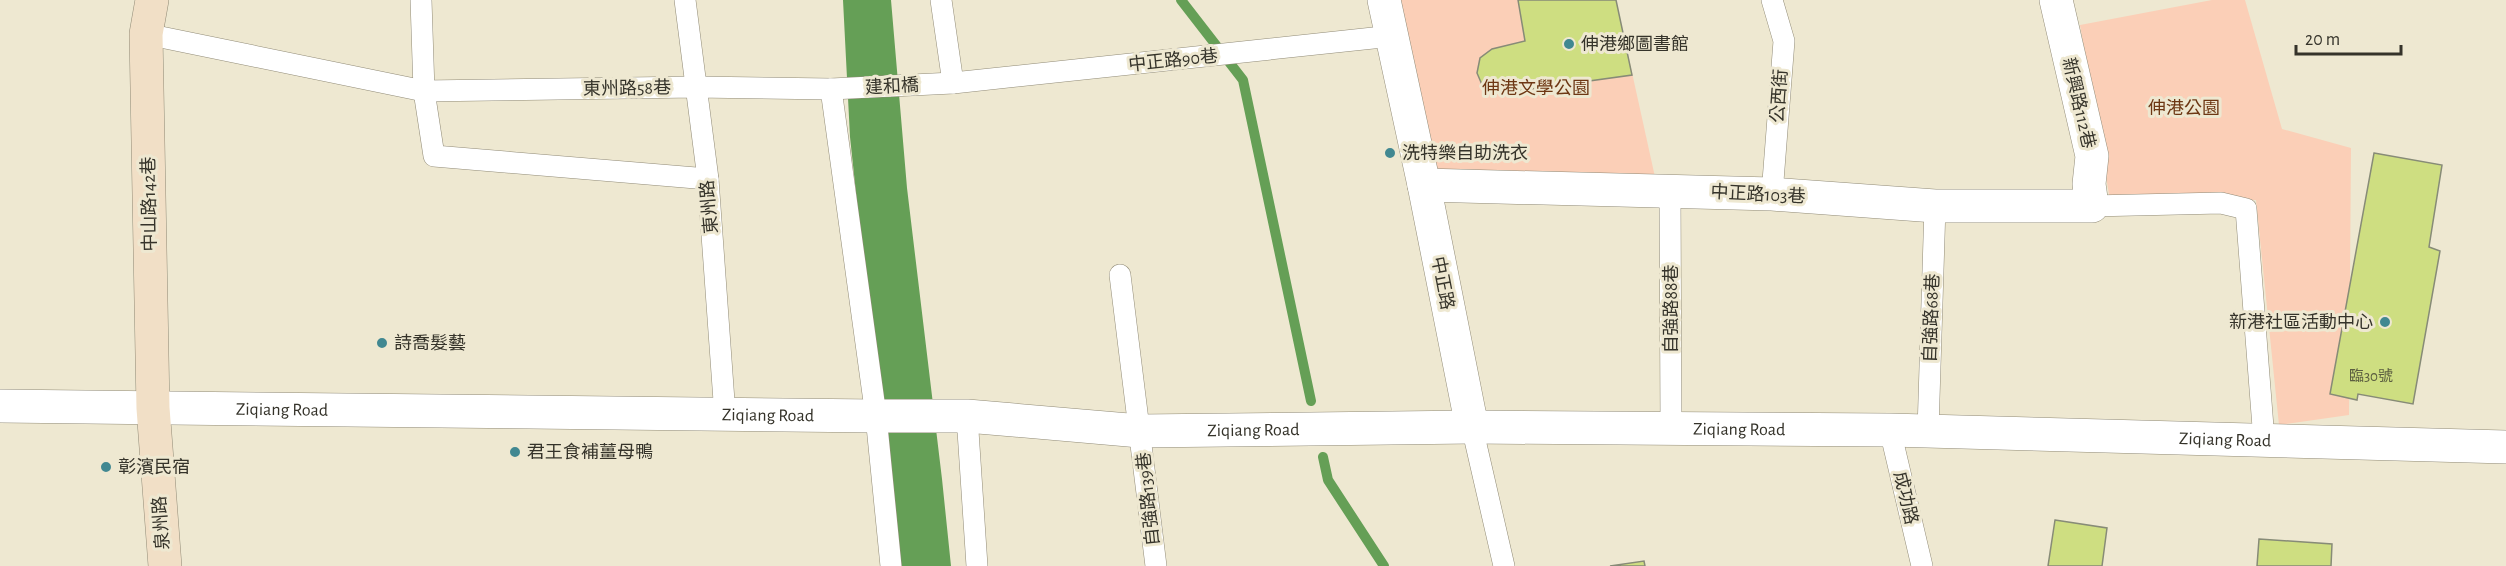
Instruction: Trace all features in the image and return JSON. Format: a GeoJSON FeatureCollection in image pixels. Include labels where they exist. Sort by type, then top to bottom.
{"type":"FeatureCollection","features":[{"type":"Feature","properties":{"kind":"street","name":"中山路142巷"},"geometry":{"type":"LineString","coordinates":[[152,0],[146,34],[153,408]]}},
{"type":"Feature","properties":{"kind":"street","name":"中正路"},"geometry":{"type":"LineString","coordinates":[[1384,0],[1424,184],[1472,427]]}},
{"type":"Feature","properties":{"kind":"street","name":"新興路112巷"},"geometry":{"type":"LineString","coordinates":[[2056,0],[2092,156],[2089,184],[2092,206]]}},
{"type":"Feature","properties":{"kind":"street","name":"中正路103巷"},"geometry":{"type":"LineString","coordinates":[[1424,184],[1772,194],[1935,206],[2092,206]]}},
{"type":"Feature","properties":{"kind":"street","name":"Ziqiang Road"},"geometry":{"type":"LineString","coordinates":[[0,406],[876,417],[968,416],[1140,431],[1472,427],[1890,430],[2506,447]]}},
{"type":"Feature","properties":{"kind":"street","name":"泉州路"},"geometry":{"type":"LineString","coordinates":[[153,408],[165,566]]}},
{"type":"Feature","properties":{"kind":"lane"},"geometry":{"type":"LineString","coordinates":[[421,0],[424,91],[434,156],[708,179]]}},
{"type":"Feature","properties":{"kind":"lane","name":"東州路"},"geometry":{"type":"LineString","coordinates":[[685,0],[708,179],[725,415]]}},
{"type":"Feature","properties":{"kind":"lane"},"geometry":{"type":"LineString","coordinates":[[941,0],[953,83]]}},
{"type":"Feature","properties":{"kind":"lane","name":"公西街"},"geometry":{"type":"LineString","coordinates":[[1772,0],[1784,40],[1772,194]]}},
{"type":"Feature","properties":{"kind":"lane","name":"東州路58巷"},"geometry":{"type":"LineString","coordinates":[[146,34],[424,91],[695,87],[831,89]]}},
{"type":"Feature","properties":{"kind":"lane","name":"中正路90巷"},"geometry":{"type":"LineString","coordinates":[[953,83],[1392,36]]}},
{"type":"Feature","properties":{"kind":"lane","name":"建和橋"},"geometry":{"type":"LineString","coordinates":[[831,89],[953,83]]}},
{"type":"Feature","properties":{"kind":"lane"},"geometry":{"type":"LineString","coordinates":[[831,89],[876,417],[891,566]]}},
{"type":"Feature","properties":{"kind":"lane","name":"自強路88巷"},"geometry":{"type":"LineString","coordinates":[[1670,190],[1671,428]]}},
{"type":"Feature","properties":{"kind":"lane"},"geometry":{"type":"LineString","coordinates":[[2092,206],[2221,203],[2246,209],[2264,440]]}},
{"type":"Feature","properties":{"kind":"lane","name":"自強路68巷"},"geometry":{"type":"LineString","coordinates":[[1928,431],[1935,206]]}},
{"type":"Feature","properties":{"kind":"lane","name":"自強路139巷"},"geometry":{"type":"LineString","coordinates":[[1120,275],[1156,566]]}},
{"type":"Feature","properties":{"kind":"lane"},"geometry":{"type":"LineString","coordinates":[[968,416],[977,566]]}},
{"type":"Feature","properties":{"kind":"lane","name":"中正路"},"geometry":{"type":"LineString","coordinates":[[1472,427],[1504,566]]}},
{"type":"Feature","properties":{"kind":"lane","name":"成功路"},"geometry":{"type":"LineString","coordinates":[[1890,430],[1922,566]]}},
{"type":"Feature","properties":{"kind":"green space","name":"伸港文學公園"},"geometry":{"type":"Polygon","coordinates":[[[1396,0],[1616,0],[1655,177],[1433,175],[1396,0]]]}},
{"type":"Feature","properties":{"kind":"green space","name":"伸港公園"},"geometry":{"type":"Polygon","coordinates":[[[2212,0],[2245,0],[2282,129],[2351,148],[2349,415],[2279,425],[2256,200],[2110,200],[2080,25],[2212,0]]]}},
{"type":"Feature","properties":{"kind":"shaded area"},"geometry":{"type":"Polygon","coordinates":[[[843,0],[891,0],[907,188],[951,566],[896,566],[850,137],[843,0]]]}},
{"type":"Feature","properties":{"kind":"building","name":"伸港鄉圖書館"},"geometry":{"type":"Polygon","coordinates":[[[1518,0],[1616,0],[1632,75],[1503,93],[1489,91],[1483,87],[1477,73],[1480,58],[1492,49],[1525,41],[1518,0]]]}},
{"type":"Feature","properties":{"kind":"building","name":"新港社區活動中心"},"geometry":{"type":"Polygon","coordinates":[[[2374,153],[2442,165],[2429,247],[2440,251],[2413,404],[2358,394],[2357,400],[2330,394],[2374,153]]]}},
{"type":"Feature","properties":{"kind":"building"},"geometry":{"type":"Polygon","coordinates":[[[2055,520],[2107,528],[2102,566],[2048,566],[2055,520]]]}},
{"type":"Feature","properties":{"kind":"building"},"geometry":{"type":"Polygon","coordinates":[[[2259,539],[2332,544],[2331,566],[2257,566],[2259,539]]]}},
{"type":"Feature","properties":{"kind":"building"},"geometry":{"type":"Polygon","coordinates":[[[1644,561],[1645,566],[1610,566],[1644,561]]]}},
{"type":"Feature","properties":{"kind":"waterway"},"geometry":{"type":"LineString","coordinates":[[1181,0],[1243,80],[1311,401]]}},
{"type":"Feature","properties":{"kind":"waterway"},"geometry":{"type":"LineString","coordinates":[[1323,457],[1328,480],[1384,566]]}},
{"type":"Feature","properties":{"kind":"place","name":"伸港鄉圖書館"},"geometry":{"type":"Point","coordinates":[1569,44]}},
{"type":"Feature","properties":{"kind":"place","name":"洗特樂自助洗衣"},"geometry":{"type":"Point","coordinates":[1390,153]}},
{"type":"Feature","properties":{"kind":"place","name":"新港社區活動中心"},"geometry":{"type":"Point","coordinates":[2385,322]}},
{"type":"Feature","properties":{"kind":"place","name":"詩喬髮藝"},"geometry":{"type":"Point","coordinates":[382,343]}},
{"type":"Feature","properties":{"kind":"place","name":"君王食補薑母鴨"},"geometry":{"type":"Point","coordinates":[515,452]}},
{"type":"Feature","properties":{"kind":"place","name":"彰濱民宿"},"geometry":{"type":"Point","coordinates":[106,467]}}]}
